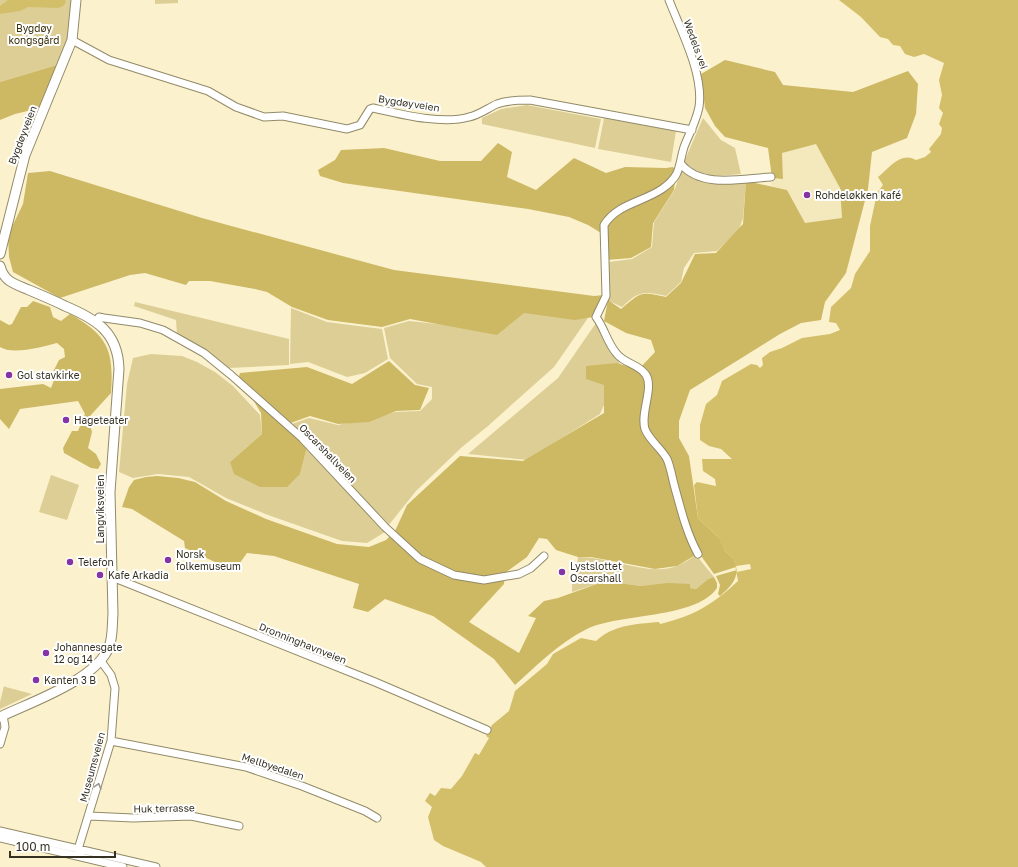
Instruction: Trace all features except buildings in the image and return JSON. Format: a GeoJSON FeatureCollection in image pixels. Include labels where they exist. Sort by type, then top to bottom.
{"type":"FeatureCollection","features":[{"type":"Feature","properties":{"kind":"street","name":"Bygdøyveien"},"geometry":{"type":"LineString","coordinates":[[3,241],[24,155],[72,40],[76,0]]}},
{"type":"Feature","properties":{"kind":"street","name":"Wedels vei"},"geometry":{"type":"LineString","coordinates":[[669,0],[698,79],[699,106],[692,130],[684,149],[681,164],[672,181],[662,189],[619,209],[608,218],[604,225],[606,296],[596,317],[603,326],[608,341],[616,353],[621,358],[638,367],[646,376],[648,383],[643,417],[646,431],[666,458],[689,535],[698,554]]}},
{"type":"Feature","properties":{"kind":"street","name":"Bygdøyveien"},"geometry":{"type":"LineString","coordinates":[[72,40],[109,60],[188,84],[208,92],[236,107],[264,117],[284,116],[342,128],[352,128],[360,125],[370,109],[373,108],[405,115],[452,120],[470,117],[499,104],[513,100],[524,100],[692,130]]}},
{"type":"Feature","properties":{"kind":"street"},"geometry":{"type":"LineString","coordinates":[[681,164],[687,171],[695,176],[715,180],[771,177]]}},
{"type":"Feature","properties":{"kind":"street"},"geometry":{"type":"LineString","coordinates":[[0,254],[3,241]]}},
{"type":"Feature","properties":{"kind":"street","name":"Langviksveien"},"geometry":{"type":"LineString","coordinates":[[1,716],[82,678],[101,661],[109,647],[112,632],[110,486],[119,360],[111,339],[96,321],[27,289],[2,271],[4,259],[3,241]]}},
{"type":"Feature","properties":{"kind":"street","name":"Oscarshallveien"},"geometry":{"type":"LineString","coordinates":[[96,321],[99,317],[140,323],[157,329],[204,354],[231,375],[302,438],[385,528],[420,560],[454,575],[484,580],[519,574],[531,568],[544,556]]}},
{"type":"Feature","properties":{"kind":"street","name":"Dronninghavnveien"},"geometry":{"type":"LineString","coordinates":[[112,577],[375,682],[487,730]]}},
{"type":"Feature","properties":{"kind":"street","name":"Museumsveien"},"geometry":{"type":"LineString","coordinates":[[77,852],[111,741],[115,688],[111,675],[101,661]]}},
{"type":"Feature","properties":{"kind":"street"},"geometry":{"type":"LineString","coordinates":[[0,744],[5,727],[1,716]]}},
{"type":"Feature","properties":{"kind":"street","name":"Mellbyedalen"},"geometry":{"type":"LineString","coordinates":[[111,741],[246,767],[302,786],[377,818]]}},
{"type":"Feature","properties":{"kind":"street","name":"Huk terrasse"},"geometry":{"type":"LineString","coordinates":[[89,816],[133,818],[191,816],[239,826]]}},
{"type":"Feature","properties":{"kind":"street"},"geometry":{"type":"LineString","coordinates":[[0,831],[116,862],[156,867]]}},
{"type":"Feature","properties":{"kind":"street"},"geometry":{"type":"LineString","coordinates":[[0,838],[77,852]]}},
{"type":"Feature","properties":{"kind":"street"},"geometry":{"type":"LineString","coordinates":[[116,862],[123,867]]}},
{"type":"Feature","properties":{"kind":"shaded area"},"geometry":{"type":"Polygon","coordinates":[[[8,0],[65,0],[66,2],[63,6],[58,8],[28,7],[20,11],[0,14],[0,6],[8,0]]]}},
{"type":"Feature","properties":{"kind":"shaded area"},"geometry":{"type":"Polygon","coordinates":[[[839,0],[1018,0],[1018,867],[486,867],[481,862],[443,846],[434,840],[428,817],[432,807],[425,801],[430,793],[435,796],[441,788],[451,789],[462,776],[475,753],[479,755],[489,738],[486,736],[492,725],[509,711],[515,691],[547,664],[553,654],[581,638],[596,641],[617,628],[659,622],[660,624],[683,617],[711,603],[738,581],[734,559],[725,551],[717,536],[698,518],[694,485],[697,482],[716,486],[715,479],[703,471],[702,459],[732,459],[721,449],[709,446],[700,440],[700,425],[706,404],[717,395],[722,381],[751,364],[757,365],[760,368],[763,365],[762,358],[770,352],[802,338],[830,334],[840,330],[836,323],[829,322],[831,307],[851,288],[855,274],[870,251],[870,226],[877,193],[883,185],[878,177],[900,159],[911,158],[916,160],[925,157],[931,152],[929,149],[941,134],[942,128],[939,124],[943,113],[939,108],[942,95],[939,80],[944,63],[924,54],[914,57],[905,54],[900,46],[893,45],[888,39],[880,37],[861,17],[839,0]]]}},
{"type":"Feature","properties":{"kind":"shaded area"},"geometry":{"type":"Polygon","coordinates":[[[725,60],[775,72],[783,85],[853,92],[908,71],[918,84],[916,114],[907,138],[872,152],[868,189],[846,273],[825,302],[821,320],[801,323],[780,334],[690,390],[679,421],[679,438],[689,456],[698,518],[720,539],[725,551],[734,559],[736,567],[714,574],[699,553],[677,566],[655,569],[591,557],[578,557],[556,550],[547,539],[539,538],[527,557],[505,573],[504,584],[469,622],[519,653],[536,618],[528,616],[544,601],[558,598],[605,581],[641,586],[668,583],[690,584],[690,588],[696,589],[708,579],[714,577],[717,583],[717,588],[707,598],[692,605],[675,610],[618,620],[587,629],[567,640],[558,647],[515,685],[494,659],[433,616],[385,599],[368,612],[353,608],[359,584],[274,556],[247,553],[234,571],[185,548],[184,541],[132,509],[122,507],[129,487],[134,480],[157,476],[178,478],[195,482],[226,501],[266,519],[337,544],[369,547],[386,540],[395,531],[407,505],[460,456],[523,461],[604,413],[604,385],[586,379],[586,366],[617,363],[638,370],[655,352],[651,340],[626,333],[604,321],[608,300],[621,309],[641,294],[666,297],[681,283],[695,254],[716,253],[743,224],[746,181],[787,190],[805,223],[842,218],[840,188],[816,144],[782,153],[783,179],[772,178],[768,148],[725,137],[715,126],[705,108],[701,74],[725,60]]]}},
{"type":"Feature","properties":{"kind":"shaded area"},"geometry":{"type":"Polygon","coordinates":[[[57,65],[40,108],[15,114],[0,120],[0,82],[57,65]]]}},
{"type":"Feature","properties":{"kind":"shaded area"},"geometry":{"type":"Polygon","coordinates":[[[498,143],[512,152],[507,177],[536,190],[574,158],[606,173],[625,167],[673,167],[676,171],[674,190],[653,223],[651,247],[631,258],[606,260],[606,236],[588,225],[569,217],[528,209],[343,183],[320,176],[318,170],[335,160],[341,150],[384,148],[440,161],[481,161],[498,143]]]}},
{"type":"Feature","properties":{"kind":"shaded area"},"geometry":{"type":"Polygon","coordinates":[[[816,144],[840,188],[842,219],[805,223],[787,190],[771,186],[772,178],[783,179],[782,153],[816,144]]]}},
{"type":"Feature","properties":{"kind":"shaded area"},"geometry":{"type":"Polygon","coordinates":[[[50,171],[202,218],[394,270],[594,296],[604,295],[593,317],[575,320],[524,313],[497,335],[410,319],[382,327],[328,320],[292,307],[267,292],[210,281],[189,281],[186,285],[145,273],[130,275],[60,298],[13,272],[9,257],[8,235],[23,204],[28,173],[50,171]]]}},
{"type":"Feature","properties":{"kind":"shaded area"},"geometry":{"type":"Polygon","coordinates":[[[33,301],[50,307],[53,317],[61,321],[70,314],[83,322],[93,329],[106,346],[111,366],[111,393],[90,416],[92,432],[88,448],[96,454],[101,464],[98,469],[91,468],[64,453],[63,448],[72,431],[78,431],[85,414],[78,401],[20,409],[9,429],[0,419],[0,389],[43,384],[51,388],[54,380],[50,378],[59,360],[65,357],[64,349],[57,343],[20,350],[5,349],[0,347],[0,320],[9,325],[12,324],[21,307],[27,307],[33,301]]]}},
{"type":"Feature","properties":{"kind":"shaded area"},"geometry":{"type":"Polygon","coordinates":[[[389,361],[415,385],[429,388],[420,410],[396,411],[369,422],[338,424],[310,416],[288,424],[285,428],[307,447],[300,474],[287,487],[260,487],[234,474],[230,462],[262,434],[261,413],[239,376],[240,373],[307,367],[352,384],[389,361]]]}},
{"type":"Feature","properties":{"kind":"shaded area"},"geometry":{"type":"Polygon","coordinates":[[[737,570],[733,582],[720,596],[718,594],[720,585],[716,576],[737,570]]]}},
{"type":"Feature","properties":{"kind":"green space","name":"Bygdøy kongsgård"},"geometry":{"type":"Polygon","coordinates":[[[0,0],[72,0],[69,37],[57,65],[0,82],[0,0]]]}},
{"type":"Feature","properties":{"kind":"green space"},"geometry":{"type":"Polygon","coordinates":[[[155,0],[178,0],[178,3],[155,4],[155,0]]]}},
{"type":"Feature","properties":{"kind":"green space"},"geometry":{"type":"Polygon","coordinates":[[[527,105],[601,119],[595,148],[482,124],[482,118],[501,109],[527,105]]]}},
{"type":"Feature","properties":{"kind":"green space"},"geometry":{"type":"Polygon","coordinates":[[[604,118],[676,131],[671,162],[598,149],[604,118]]]}},
{"type":"Feature","properties":{"kind":"green space"},"geometry":{"type":"Polygon","coordinates":[[[703,118],[721,140],[735,148],[741,174],[718,176],[704,174],[684,162],[703,118]]]}},
{"type":"Feature","properties":{"kind":"green space"},"geometry":{"type":"Polygon","coordinates":[[[681,171],[704,180],[746,181],[743,218],[739,230],[717,251],[694,253],[684,268],[681,282],[666,296],[652,293],[637,295],[622,307],[607,300],[609,291],[609,262],[632,259],[652,247],[654,222],[675,189],[681,171]]]}},
{"type":"Feature","properties":{"kind":"green space"},"geometry":{"type":"Polygon","coordinates":[[[135,302],[289,339],[289,365],[229,368],[177,335],[176,320],[134,306],[135,302]]]}},
{"type":"Feature","properties":{"kind":"green space"},"geometry":{"type":"Polygon","coordinates":[[[291,308],[327,322],[382,329],[388,359],[365,373],[347,377],[308,362],[290,364],[291,308]]]}},
{"type":"Feature","properties":{"kind":"green space"},"geometry":{"type":"Polygon","coordinates":[[[524,311],[588,318],[554,367],[488,426],[462,447],[416,491],[388,526],[289,425],[309,418],[338,425],[395,412],[420,411],[432,399],[432,387],[417,384],[390,358],[384,328],[409,321],[493,330],[524,311]]]}},
{"type":"Feature","properties":{"kind":"green space"},"geometry":{"type":"Polygon","coordinates":[[[596,323],[621,366],[600,414],[527,460],[468,454],[558,378],[596,323]]]}},
{"type":"Feature","properties":{"kind":"green space"},"geometry":{"type":"Polygon","coordinates":[[[151,354],[182,356],[215,372],[233,386],[260,415],[262,434],[230,462],[300,474],[307,447],[385,532],[367,543],[342,541],[268,515],[226,498],[189,477],[158,474],[133,478],[119,472],[127,384],[133,358],[151,354]]]}},
{"type":"Feature","properties":{"kind":"green space"},"geometry":{"type":"Polygon","coordinates":[[[51,475],[79,485],[67,520],[39,512],[51,475]]]}},
{"type":"Feature","properties":{"kind":"green space"},"geometry":{"type":"Polygon","coordinates":[[[696,555],[714,577],[708,579],[696,589],[690,588],[689,584],[641,586],[605,581],[572,592],[572,581],[578,578],[576,571],[578,557],[641,568],[666,569],[677,566],[696,555]]]}},
{"type":"Feature","properties":{"kind":"green space"},"geometry":{"type":"Polygon","coordinates":[[[4,686],[6,687],[32,694],[0,709],[4,686]]]}},
{"type":"Feature","properties":{"kind":"pier"},"geometry":{"type":"Polygon","coordinates":[[[750,564],[751,569],[737,572],[736,566],[750,564]]]}},
{"type":"Feature","properties":{"kind":"place","name":"Rohdeløkken kafé"},"geometry":{"type":"Point","coordinates":[807,195]}},
{"type":"Feature","properties":{"kind":"place","name":"Gol stavkirke"},"geometry":{"type":"Point","coordinates":[9,375]}},
{"type":"Feature","properties":{"kind":"place","name":"Hageteater"},"geometry":{"type":"Point","coordinates":[66,420]}},
{"type":"Feature","properties":{"kind":"place","name":"Norsk folkemuseum"},"geometry":{"type":"Point","coordinates":[168,560]}},
{"type":"Feature","properties":{"kind":"place","name":"Telefon"},"geometry":{"type":"Point","coordinates":[70,562]}},
{"type":"Feature","properties":{"kind":"place","name":"Lystslottet Oscarshall"},"geometry":{"type":"Point","coordinates":[562,572]}},
{"type":"Feature","properties":{"kind":"place","name":"Kafe Arkadia"},"geometry":{"type":"Point","coordinates":[100,575]}},
{"type":"Feature","properties":{"kind":"place","name":"Johannesgate 12 og 14"},"geometry":{"type":"Point","coordinates":[46,653]}},
{"type":"Feature","properties":{"kind":"place","name":"Kanten 3 B"},"geometry":{"type":"Point","coordinates":[36,680]}}]}
